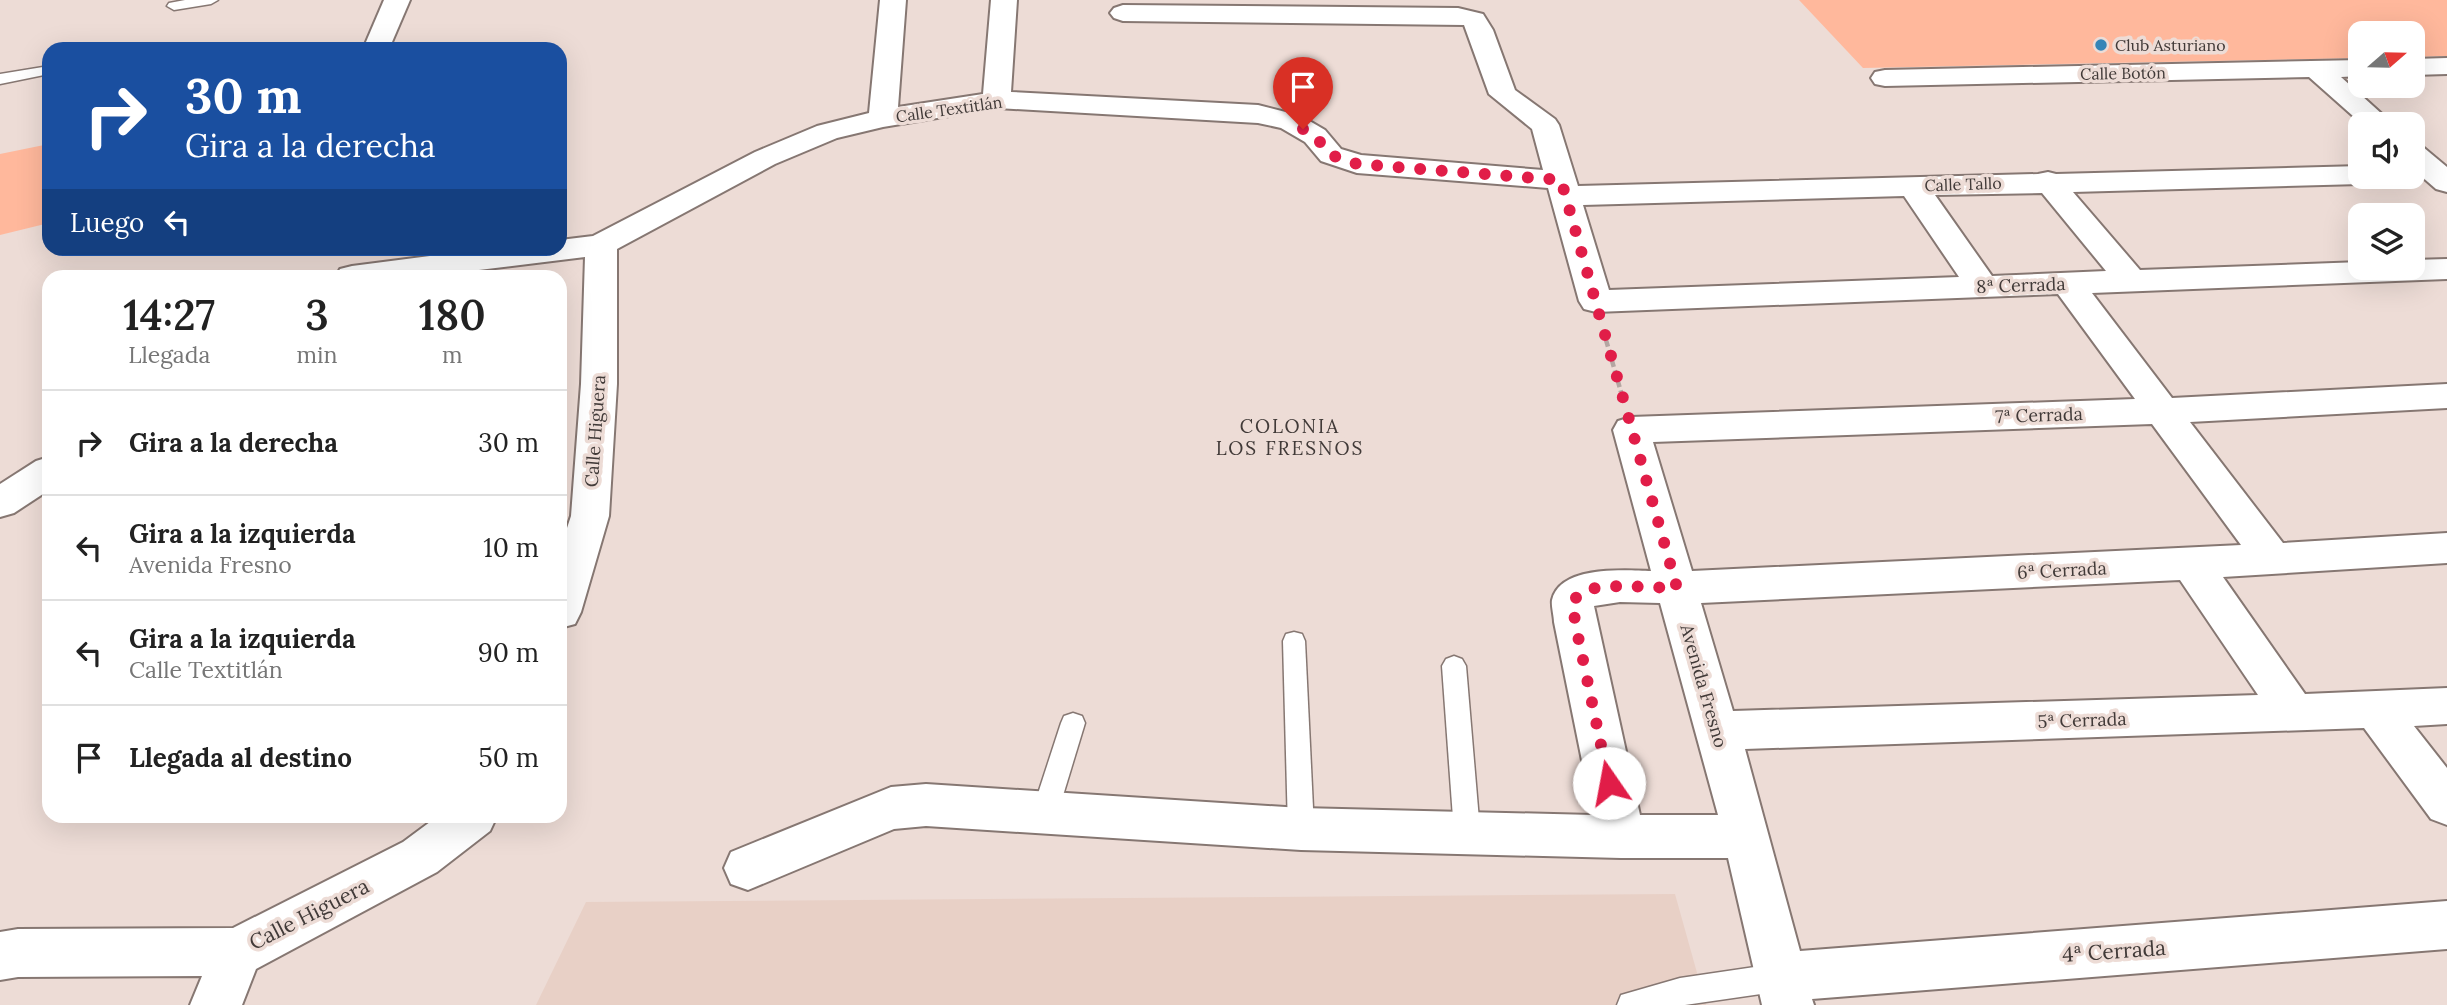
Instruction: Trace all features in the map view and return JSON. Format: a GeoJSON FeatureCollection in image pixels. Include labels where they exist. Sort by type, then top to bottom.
{"type":"FeatureCollection","features":[{"type":"Feature","properties":{"kind":"street"},"geometry":{"type":"LineString","coordinates":[[379,42],[397,0]]}},
{"type":"Feature","properties":{"kind":"street"},"geometry":{"type":"LineString","coordinates":[[883,118],[893,0]]}},
{"type":"Feature","properties":{"kind":"street"},"geometry":{"type":"LineString","coordinates":[[997,100],[1004,0]]}},
{"type":"Feature","properties":{"kind":"street"},"geometry":{"type":"LineString","coordinates":[[1123,13],[1458,16],[1474,20],[1503,94],[1545,125],[1596,301]]}},
{"type":"Feature","properties":{"kind":"street"},"geometry":{"type":"LineString","coordinates":[[2426,67],[2447,66]]}},
{"type":"Feature","properties":{"kind":"street"},"geometry":{"type":"LineString","coordinates":[[2315,68],[2365,112]]}},
{"type":"Feature","properties":{"kind":"street","name":"Calle Botón"},"geometry":{"type":"LineString","coordinates":[[1885,78],[2348,68]]}},
{"type":"Feature","properties":{"kind":"street","name":"Calle Textitlán"},"geometry":{"type":"LineString","coordinates":[[567,249],[601,245],[765,158],[827,132],[883,118],[997,100],[1258,114],[1291,121],[1315,136],[1331,155],[1357,164],[1563,188]]}},
{"type":"Feature","properties":{"kind":"street","name":"Calle Tallo"},"geometry":{"type":"LineString","coordinates":[[1563,188],[1912,185],[2348,175]]}},
{"type":"Feature","properties":{"kind":"street"},"geometry":{"type":"LineString","coordinates":[[2048,181],[2131,280]]}},
{"type":"Feature","properties":{"kind":"street"},"geometry":{"type":"LineString","coordinates":[[1912,185],[1982,286]]}},
{"type":"Feature","properties":{"kind":"street","name":"Calle Higuera"},"geometry":{"type":"LineString","coordinates":[[567,590],[590,516],[599,384],[601,245]]}},
{"type":"Feature","properties":{"kind":"street"},"geometry":{"type":"LineString","coordinates":[[337,270],[352,256]]}},
{"type":"Feature","properties":{"kind":"street","name":"Calle Textitlán"},"geometry":{"type":"LineString","coordinates":[[400,270],[513,256]]}},
{"type":"Feature","properties":{"kind":"street","name":"8ª Cerrada"},"geometry":{"type":"LineString","coordinates":[[1596,301],[2447,269]]}},
{"type":"Feature","properties":{"kind":"street"},"geometry":{"type":"LineString","coordinates":[[2067,283],[2159,411],[2272,558]]}},
{"type":"Feature","properties":{"kind":"street","name":"7ª Cerrada"},"geometry":{"type":"LineString","coordinates":[[1631,430],[2159,411],[2447,396]]}},
{"type":"Feature","properties":{"kind":"street","name":"Avenida Fresno"},"geometry":{"type":"LineString","coordinates":[[1631,430],[1747,836],[1785,991]]}},
{"type":"Feature","properties":{"kind":"street"},"geometry":{"type":"LineString","coordinates":[[0,503],[42,476]]}},
{"type":"Feature","properties":{"kind":"street","name":"6ª Cerrada"},"geometry":{"type":"LineString","coordinates":[[1620,837],[1575,622],[1573,600],[1587,589],[1620,586],[1677,588],[2191,564],[2447,548]]}},
{"type":"Feature","properties":{"kind":"street"},"geometry":{"type":"LineString","coordinates":[[2191,564],[2294,713]]}},
{"type":"Feature","properties":{"kind":"street","name":"5ª Cerrada"},"geometry":{"type":"LineString","coordinates":[[1717,731],[2447,706]]}},
{"type":"Feature","properties":{"kind":"street"},"geometry":{"type":"LineString","coordinates":[[2375,709],[2447,804]]}},
{"type":"Feature","properties":{"kind":"street"},"geometry":{"type":"LineString","coordinates":[[748,868],[891,808],[926,805],[1301,829],[1620,837],[1747,836]]}},
{"type":"Feature","properties":{"kind":"street","name":"Calle Higuera"},"geometry":{"type":"LineString","coordinates":[[0,956],[18,953],[237,952],[420,857],[465,823]]}},
{"type":"Feature","properties":{"kind":"street","name":"4ª Cerrada"},"geometry":{"type":"LineString","coordinates":[[1785,991],[2447,925]]}},
{"type":"Feature","properties":{"kind":"street"},"geometry":{"type":"LineString","coordinates":[[216,1005],[237,952]]}},
{"type":"Feature","properties":{"kind":"lane"},"geometry":{"type":"LineString","coordinates":[[174,6],[211,0]]}},
{"type":"Feature","properties":{"kind":"lane"},"geometry":{"type":"LineString","coordinates":[[0,79],[42,71]]}},
{"type":"Feature","properties":{"kind":"lane"},"geometry":{"type":"LineString","coordinates":[[1294,641],[1301,829]]}},
{"type":"Feature","properties":{"kind":"lane"},"geometry":{"type":"LineString","coordinates":[[1454,666],[1467,832]]}},
{"type":"Feature","properties":{"kind":"lane"},"geometry":{"type":"LineString","coordinates":[[1045,812],[1073,723]]}},
{"type":"Feature","properties":{"kind":"lane"},"geometry":{"type":"LineString","coordinates":[[1631,1005],[1680,992],[1785,991]]}},
{"type":"Feature","properties":{"kind":"path"},"geometry":{"type":"LineString","coordinates":[[1596,301],[1631,430]]}},
{"type":"Feature","properties":{"kind":"shaded area","name":"Club Asturiano"},"geometry":{"type":"Polygon","coordinates":[[[1799,0],[2447,0],[2447,56],[2426,57],[2426,21],[2348,21],[2348,58],[1863,68],[1799,0]]]}},
{"type":"Feature","properties":{"kind":"shaded area"},"geometry":{"type":"Polygon","coordinates":[[[42,145],[42,225],[0,235],[0,154],[42,145]]]}},
{"type":"Feature","properties":{"kind":"shaded area"},"geometry":{"type":"Polygon","coordinates":[[[1675,894],[1706,1005],[536,1005],[586,902],[1675,894]]]}},
{"type":"Feature","properties":{"kind":"place","name":"Club Asturiano"},"geometry":{"type":"Point","coordinates":[2101,45]}},
{"type":"Feature","properties":{"kind":"district","name":"COLONIA LOS FRESNOS"},"geometry":{"type":"Point","coordinates":[1290,437]}},
{"type":"Feature","properties":{"kind":"route"},"geometry":{"type":"LineString","coordinates":[[1303,129],[1315,136],[1331,155],[1357,164],[1561,180],[1677,588],[1620,586],[1587,589],[1573,600],[1575,622],[1609,783]]}}]}
